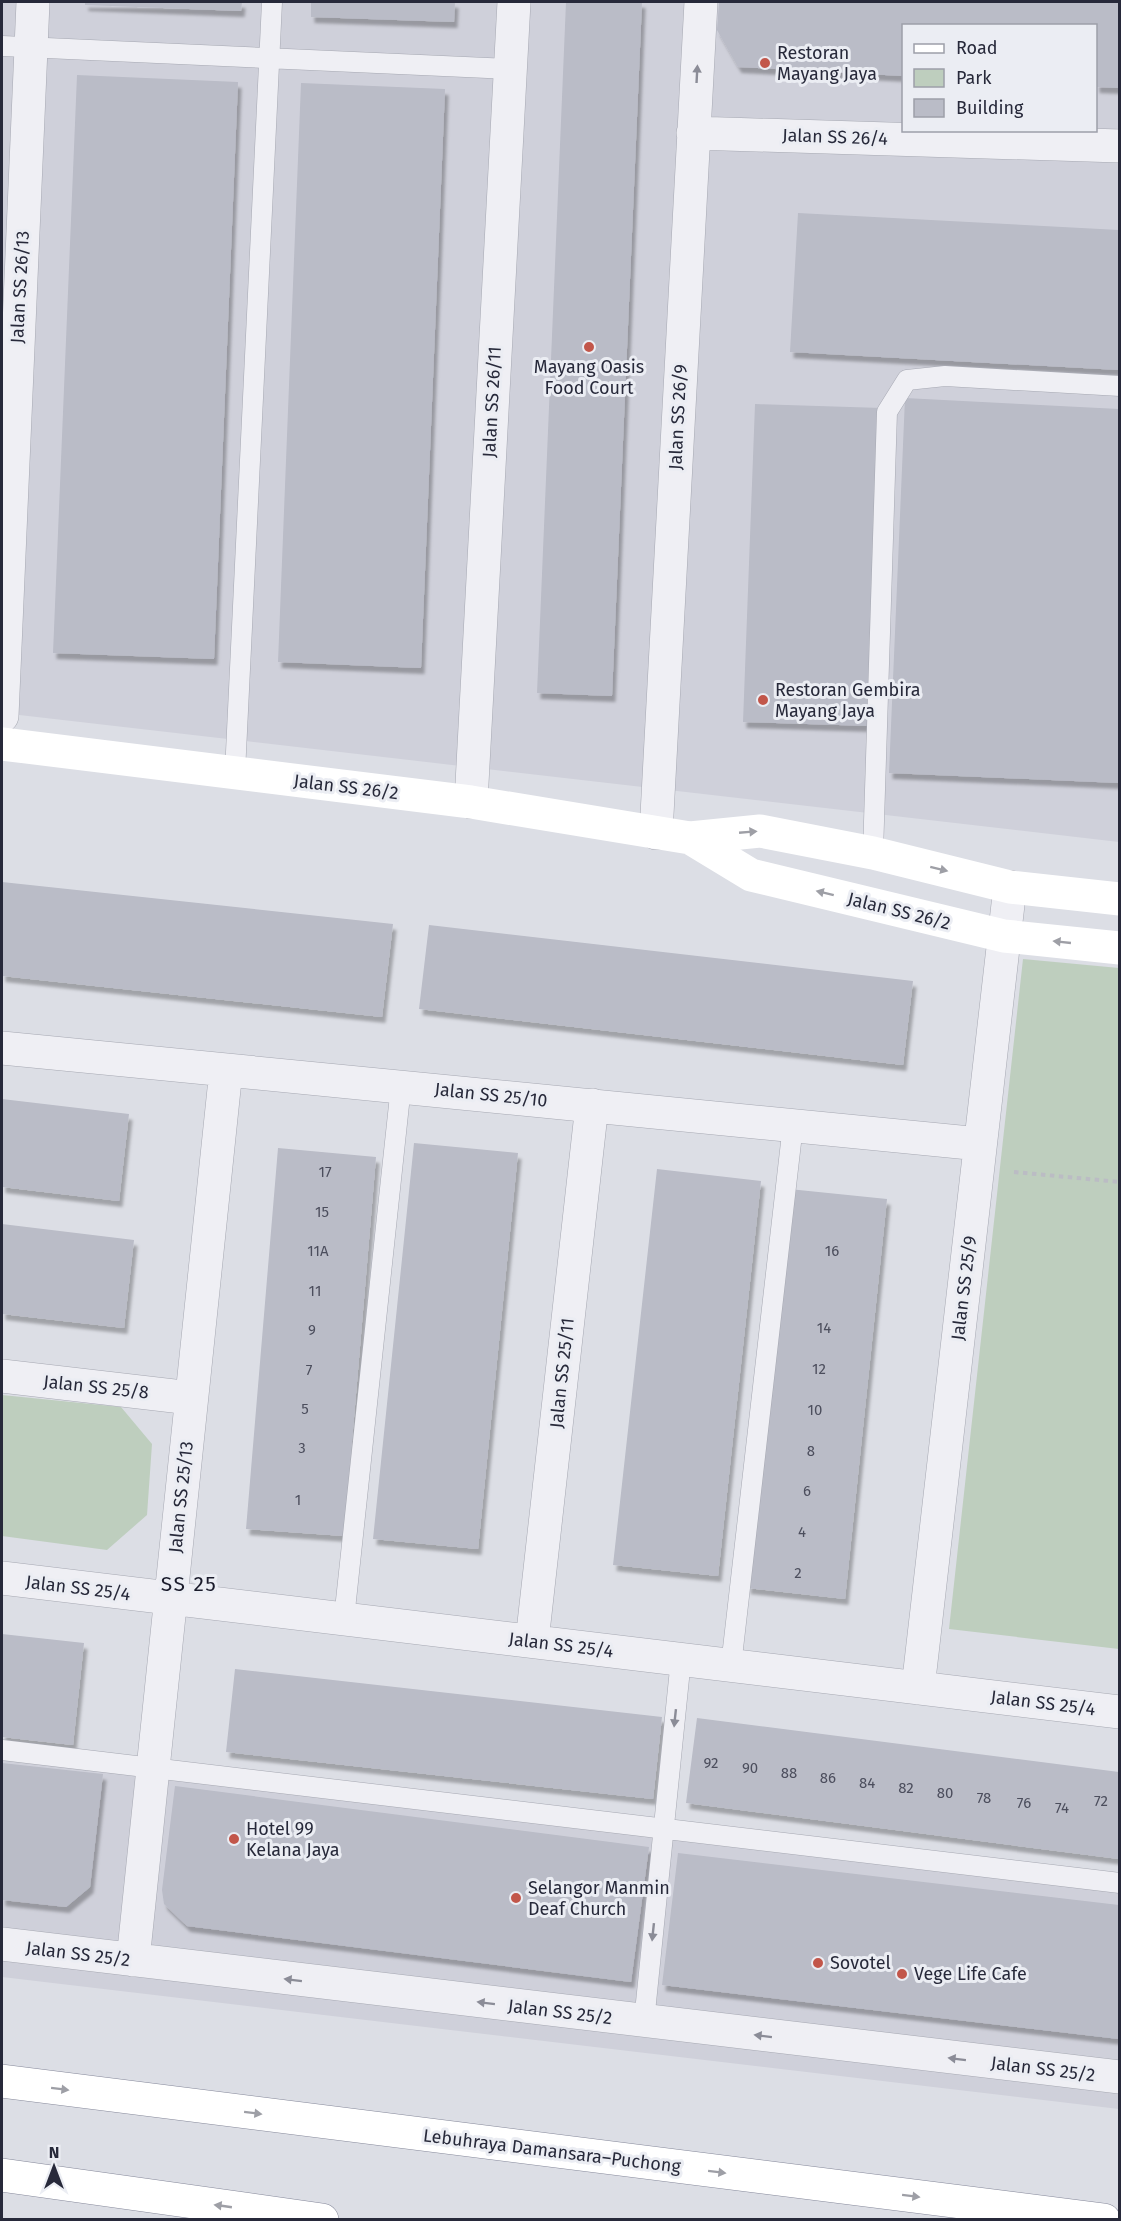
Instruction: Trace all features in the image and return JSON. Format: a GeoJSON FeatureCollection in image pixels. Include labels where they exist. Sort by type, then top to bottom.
{"type":"FeatureCollection","features":[{"type":"Feature","properties":{"kind":"main road","name":"Jalan SS 26/2"},"geometry":{"type":"LineString","coordinates":[[2,744],[471,802],[690,838],[760,831],[873,853],[1010,887],[1119,898]]}},
{"type":"Feature","properties":{"kind":"main road","name":"Jalan SS 26/2"},"geometry":{"type":"LineString","coordinates":[[690,838],[751,875],[1004,936],[1119,948]]}},
{"type":"Feature","properties":{"kind":"main road","name":"Lebuhraya Damansara–Puchong"},"geometry":{"type":"LineString","coordinates":[[2,2081],[1104,2220]]}},
{"type":"Feature","properties":{"kind":"main road"},"geometry":{"type":"LineString","coordinates":[[2,2175],[322,2220]]}},
{"type":"Feature","properties":{"kind":"street","name":"Jalan SS 26/13"},"geometry":{"type":"LineString","coordinates":[[2,716],[16,47],[33,2]]}},
{"type":"Feature","properties":{"kind":"street","name":"Jalan SS 26/11"},"geometry":{"type":"LineString","coordinates":[[471,802],[514,2]]}},
{"type":"Feature","properties":{"kind":"street","name":"Jalan SS 26/9"},"geometry":{"type":"LineString","coordinates":[[656,832],[701,2]]}},
{"type":"Feature","properties":{"kind":"street","name":"Jalan SS 26/4"},"geometry":{"type":"LineString","coordinates":[[693,133],[1119,146]]}},
{"type":"Feature","properties":{"kind":"street","name":"Jalan SS 25/9"},"geometry":{"type":"LineString","coordinates":[[918,1688],[1010,887]]}},
{"type":"Feature","properties":{"kind":"street","name":"Jalan SS 25/10"},"geometry":{"type":"LineString","coordinates":[[2,1048],[793,1125],[979,1156]]}},
{"type":"Feature","properties":{"kind":"street","name":"Jalan SS 25/13"},"geometry":{"type":"LineString","coordinates":[[133,1960],[226,1070]]}},
{"type":"Feature","properties":{"kind":"street","name":"Jalan SS 25/11"},"geometry":{"type":"LineString","coordinates":[[531,1641],[592,1105]]}},
{"type":"Feature","properties":{"kind":"street","name":"Jalan SS 25/8"},"geometry":{"type":"LineString","coordinates":[[2,1376],[191,1398]]}},
{"type":"Feature","properties":{"kind":"street","name":"Jalan SS 25/4"},"geometry":{"type":"LineString","coordinates":[[2,1578],[1119,1712]]}},
{"type":"Feature","properties":{"kind":"street","name":"Jalan SS 25/2"},"geometry":{"type":"LineString","coordinates":[[2,1944],[1119,2078]]}},
{"type":"Feature","properties":{"kind":"lane"},"geometry":{"type":"LineString","coordinates":[[235,773],[272,2]]}},
{"type":"Feature","properties":{"kind":"lane"},"geometry":{"type":"LineString","coordinates":[[16,47],[510,69]]}},
{"type":"Feature","properties":{"kind":"lane"},"geometry":{"type":"LineString","coordinates":[[873,853],[887,412],[907,380],[945,376],[1119,386]]}},
{"type":"Feature","properties":{"kind":"lane"},"geometry":{"type":"LineString","coordinates":[[344,1619],[401,1086]]}},
{"type":"Feature","properties":{"kind":"lane"},"geometry":{"type":"LineString","coordinates":[[731,1666],[793,1125]]}},
{"type":"Feature","properties":{"kind":"lane"},"geometry":{"type":"LineString","coordinates":[[644,2022],[681,1659]]}},
{"type":"Feature","properties":{"kind":"lane"},"geometry":{"type":"LineString","coordinates":[[2,1750],[1119,1883]]}},
{"type":"Feature","properties":{"kind":"path"},"geometry":{"type":"LineString","coordinates":[[979,1156],[1119,1182]]}},
{"type":"Feature","properties":{"kind":"shaded area"},"geometry":{"type":"Polygon","coordinates":[[[2,2],[1119,2],[1119,842],[2,713],[2,2]]]}},
{"type":"Feature","properties":{"kind":"shaded area"},"geometry":{"type":"Polygon","coordinates":[[[2,1756],[1119,1891],[1119,2109],[2,1977],[2,1756]]]}},
{"type":"Feature","properties":{"kind":"green space"},"geometry":{"type":"Polygon","coordinates":[[[1023,959],[1119,968],[1119,1649],[949,1629],[1023,959]]]}},
{"type":"Feature","properties":{"kind":"green space"},"geometry":{"type":"Polygon","coordinates":[[[2,1395],[121,1407],[152,1444],[147,1515],[107,1550],[2,1536],[2,1395]]]}},
{"type":"Feature","properties":{"kind":"building"},"geometry":{"type":"Polygon","coordinates":[[[85,2],[242,2],[241,11],[85,5],[85,2]]]}},
{"type":"Feature","properties":{"kind":"building"},"geometry":{"type":"Polygon","coordinates":[[[311,2],[455,2],[454,22],[311,17],[311,2]]]}},
{"type":"Feature","properties":{"kind":"building","name":"Mayang Oasis Food Court"},"geometry":{"type":"Polygon","coordinates":[[[566,2],[642,2],[612,696],[537,693],[566,2]]]}},
{"type":"Feature","properties":{"kind":"building"},"geometry":{"type":"Polygon","coordinates":[[[719,2],[1119,2],[1119,88],[1097,87],[1097,24],[902,24],[902,76],[738,67],[717,30],[719,2]]]}},
{"type":"Feature","properties":{"kind":"building"},"geometry":{"type":"Polygon","coordinates":[[[77,75],[238,82],[214,659],[53,653],[77,75]]]}},
{"type":"Feature","properties":{"kind":"building"},"geometry":{"type":"Polygon","coordinates":[[[301,83],[445,89],[421,668],[278,662],[301,83]]]}},
{"type":"Feature","properties":{"kind":"building"},"geometry":{"type":"Polygon","coordinates":[[[798,213],[1119,230],[1119,370],[790,352],[798,213]]]}},
{"type":"Feature","properties":{"kind":"building"},"geometry":{"type":"Polygon","coordinates":[[[905,398],[1119,409],[1119,783],[889,773],[905,398]]]}},
{"type":"Feature","properties":{"kind":"building"},"geometry":{"type":"Polygon","coordinates":[[[755,404],[882,408],[870,726],[743,722],[755,404]]]}},
{"type":"Feature","properties":{"kind":"building"},"geometry":{"type":"Polygon","coordinates":[[[2,882],[393,924],[382,1017],[2,976],[2,882]]]}},
{"type":"Feature","properties":{"kind":"building"},"geometry":{"type":"Polygon","coordinates":[[[429,925],[913,981],[903,1065],[419,1009],[429,925]]]}},
{"type":"Feature","properties":{"kind":"building"},"geometry":{"type":"Polygon","coordinates":[[[2,1099],[129,1114],[119,1201],[2,1187],[2,1099]]]}},
{"type":"Feature","properties":{"kind":"building"},"geometry":{"type":"Polygon","coordinates":[[[414,1143],[518,1153],[478,1549],[373,1539],[414,1143]]]}},
{"type":"Feature","properties":{"kind":"building"},"geometry":{"type":"Polygon","coordinates":[[[278,1148],[376,1157],[344,1536],[246,1529],[278,1148]]]}},
{"type":"Feature","properties":{"kind":"building"},"geometry":{"type":"Polygon","coordinates":[[[657,1169],[761,1181],[718,1576],[613,1565],[657,1169]]]}},
{"type":"Feature","properties":{"kind":"building"},"geometry":{"type":"Polygon","coordinates":[[[789,1189],[887,1199],[845,1599],[747,1588],[789,1189]]]}},
{"type":"Feature","properties":{"kind":"building"},"geometry":{"type":"Polygon","coordinates":[[[2,1224],[134,1240],[124,1328],[2,1314],[2,1224]]]}},
{"type":"Feature","properties":{"kind":"building"},"geometry":{"type":"Polygon","coordinates":[[[2,1634],[84,1643],[73,1745],[2,1737],[2,1634]]]}},
{"type":"Feature","properties":{"kind":"building"},"geometry":{"type":"Polygon","coordinates":[[[235,1669],[662,1717],[653,1799],[226,1752],[235,1669]]]}},
{"type":"Feature","properties":{"kind":"building"},"geometry":{"type":"Polygon","coordinates":[[[697,1718],[1119,1772],[1119,1859],[686,1803],[697,1718]]]}},
{"type":"Feature","properties":{"kind":"building"},"geometry":{"type":"Polygon","coordinates":[[[2,1763],[103,1774],[90,1887],[66,1907],[2,1900],[2,1763]]]}},
{"type":"Feature","properties":{"kind":"building"},"geometry":{"type":"Polygon","coordinates":[[[175,1786],[649,1847],[631,1982],[187,1926],[164,1904],[162,1890],[175,1786]]]}},
{"type":"Feature","properties":{"kind":"building"},"geometry":{"type":"Polygon","coordinates":[[[678,1853],[1119,1905],[1119,2039],[662,1985],[678,1853]]]}},
{"type":"Feature","properties":{"kind":"place","name":"Restoran Mayang Jaya"},"geometry":{"type":"Point","coordinates":[765,63]}},
{"type":"Feature","properties":{"kind":"place","name":"Mayang Oasis Food Court"},"geometry":{"type":"Point","coordinates":[589,347]}},
{"type":"Feature","properties":{"kind":"place","name":"Restoran Gembira Mayang Jaya"},"geometry":{"type":"Point","coordinates":[763,700]}},
{"type":"Feature","properties":{"kind":"place","name":"Hotel 99 Kelana Jaya"},"geometry":{"type":"Point","coordinates":[234,1839]}},
{"type":"Feature","properties":{"kind":"place","name":"Selangor Manmin Deaf Church"},"geometry":{"type":"Point","coordinates":[516,1898]}},
{"type":"Feature","properties":{"kind":"place","name":"Sovotel"},"geometry":{"type":"Point","coordinates":[818,1963]}},
{"type":"Feature","properties":{"kind":"place","name":"Vege Life Cafe"},"geometry":{"type":"Point","coordinates":[902,1974]}},
{"type":"Feature","properties":{"kind":"district","name":"SS 25"},"geometry":{"type":"Point","coordinates":[189,1584]}}]}
